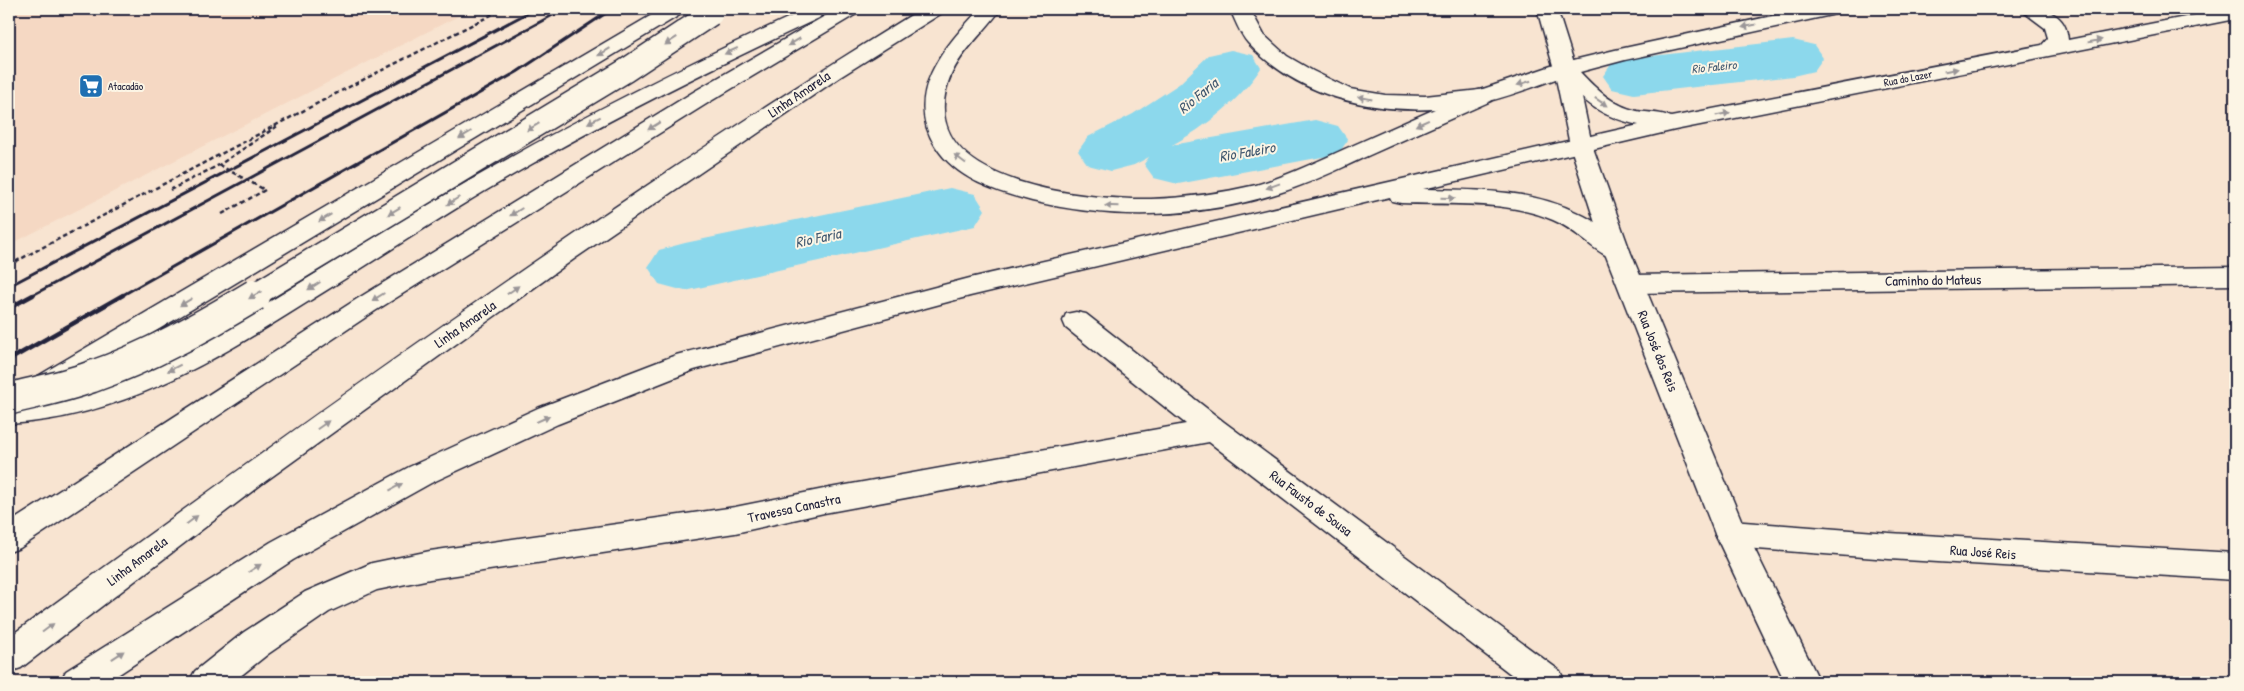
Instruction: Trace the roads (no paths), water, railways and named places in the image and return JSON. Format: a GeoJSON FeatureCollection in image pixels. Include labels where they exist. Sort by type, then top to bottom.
{"type":"FeatureCollection","features":[{"type":"Feature","properties":{"kind":"main road"},"geometry":{"type":"LineString","coordinates":[[9,407],[676,9]]}},
{"type":"Feature","properties":{"kind":"main road"},"geometry":{"type":"LineString","coordinates":[[9,413],[50,410],[102,397],[168,372],[222,343],[486,181],[578,128],[699,66],[823,9]]}},
{"type":"Feature","properties":{"kind":"main road"},"geometry":{"type":"LineString","coordinates":[[9,539],[366,305],[703,96],[851,9]]}},
{"type":"Feature","properties":{"kind":"main road","name":"Linha Amarela"},"geometry":{"type":"LineString","coordinates":[[9,657],[252,475],[565,253],[832,72],[935,9]]}},
{"type":"Feature","properties":{"kind":"main road"},"geometry":{"type":"LineString","coordinates":[[991,9],[967,34],[942,70],[931,106],[938,133],[955,156],[985,176],[1021,191],[1104,206],[1148,207],[1198,202],[1261,191],[1314,171],[1483,96],[1565,70],[1669,42],[1831,9]]}},
{"type":"Feature","properties":{"kind":"main road"},"geometry":{"type":"LineString","coordinates":[[1240,9],[1255,38],[1280,60],[1305,76],[1344,94],[1385,102],[1425,103],[1483,96]]}},
{"type":"Feature","properties":{"kind":"main road","name":"Rua José dos Reis"},"geometry":{"type":"LineString","coordinates":[[1547,9],[1565,70],[1580,145],[1618,251],[1731,534],[1803,682]]}},
{"type":"Feature","properties":{"kind":"main road"},"geometry":{"type":"LineString","coordinates":[[2032,9],[2055,25],[2058,38],[2048,51]]}},
{"type":"Feature","properties":{"kind":"main road","name":"Rua do Lazer"},"geometry":{"type":"LineString","coordinates":[[78,682],[282,550],[420,474],[548,416],[677,366],[970,287],[1675,123],[2235,13]]}},
{"type":"Feature","properties":{"kind":"main road"},"geometry":{"type":"LineString","coordinates":[[9,399],[89,378],[145,356],[202,327],[625,71],[712,14]]}},
{"type":"Feature","properties":{"kind":"main road"},"geometry":{"type":"LineString","coordinates":[[1565,70],[1599,102],[1621,113],[1639,119],[1675,123]]}},
{"type":"Feature","properties":{"kind":"main road"},"geometry":{"type":"LineString","coordinates":[[1364,195],[1503,200],[1528,204],[1554,211],[1578,222],[1618,251]]}},
{"type":"Feature","properties":{"kind":"main road","name":"Caminho do Mateus"},"geometry":{"type":"LineString","coordinates":[[1631,284],[2235,276]]}},
{"type":"Feature","properties":{"kind":"main road","name":"Rua Fausto de Sousa"},"geometry":{"type":"LineString","coordinates":[[1076,321],[1214,430],[1548,682]]}},
{"type":"Feature","properties":{"kind":"main road","name":"Travessa Canastra"},"geometry":{"type":"LineString","coordinates":[[207,682],[256,643],[317,602],[372,577],[430,565],[735,520],[824,501],[1214,430]]}},
{"type":"Feature","properties":{"kind":"main road","name":"Rua José Reis"},"geometry":{"type":"LineString","coordinates":[[1731,534],[1889,546],[2235,567]]}},
{"type":"Feature","properties":{"kind":"waterway","name":"Rio Faleiro"},"geometry":{"type":"LineString","coordinates":[[1634,76],[1793,58]]}},
{"type":"Feature","properties":{"kind":"waterway","name":"Rio Faria"},"geometry":{"type":"LineString","coordinates":[[1111,151],[1156,128],[1201,97],[1231,68]]}},
{"type":"Feature","properties":{"kind":"waterway","name":"Rio Faleiro"},"geometry":{"type":"LineString","coordinates":[[1178,164],[1315,140]]}},
{"type":"Feature","properties":{"kind":"waterway","name":"Rio Faria"},"geometry":{"type":"LineString","coordinates":[[685,267],[950,210]]}},
{"type":"Feature","properties":{"kind":"railway"},"geometry":{"type":"LineString","coordinates":[[9,286],[535,9]]}},
{"type":"Feature","properties":{"kind":"railway"},"geometry":{"type":"LineString","coordinates":[[31,296],[564,9]]}},
{"type":"Feature","properties":{"kind":"railway"},"geometry":{"type":"LineString","coordinates":[[121,296],[517,72],[612,9]]}},
{"type":"Feature","properties":{"kind":"railway"},"geometry":{"type":"LineString","coordinates":[[9,308],[33,295]]}},
{"type":"Feature","properties":{"kind":"railway"},"geometry":{"type":"LineString","coordinates":[[9,360],[123,295]]}},
{"type":"Feature","properties":{"kind":"place","name":"Atacadão"},"geometry":{"type":"Point","coordinates":[91,86]}}]}
